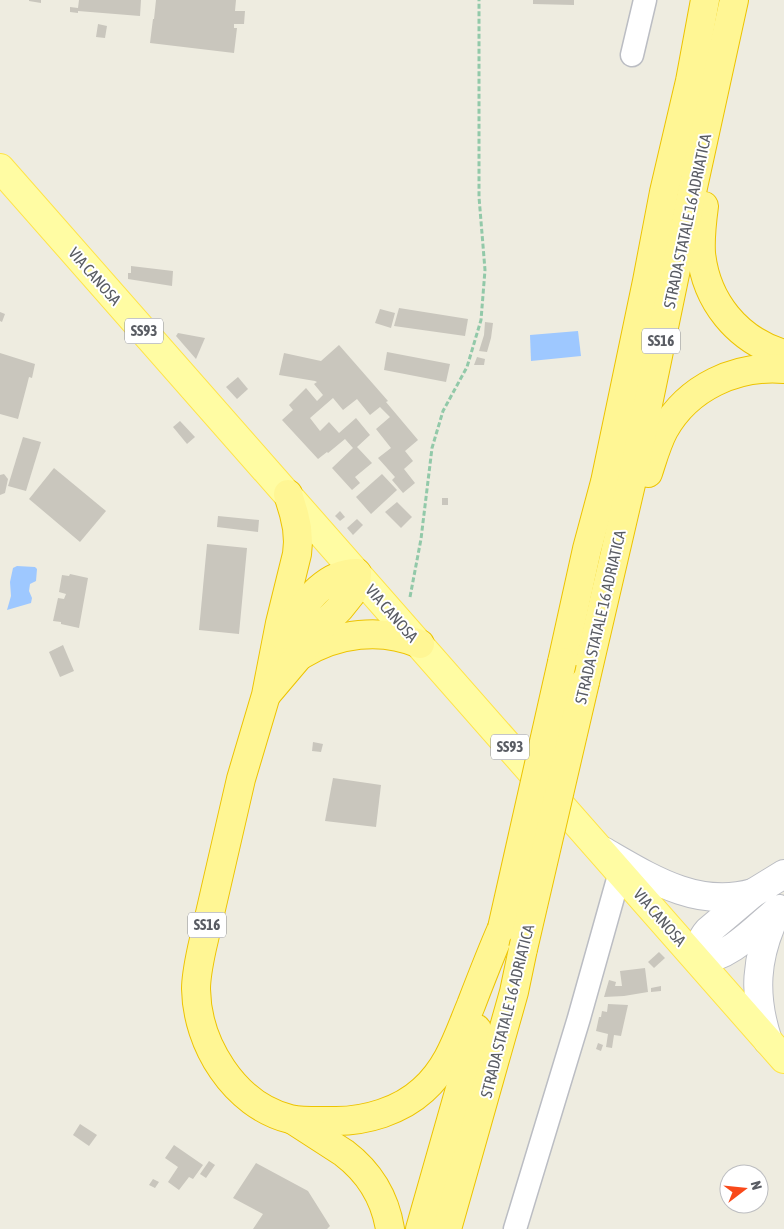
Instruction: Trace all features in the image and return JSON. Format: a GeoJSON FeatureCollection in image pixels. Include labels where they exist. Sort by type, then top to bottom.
{"type":"FeatureCollection","features":[{"type":"Feature","properties":{"kind":"highway","name":"STRADA STATALE 16 ADRIATICA"},"geometry":{"type":"LineString","coordinates":[[420,1229],[490,980],[587,549],[605,482],[664,192],[690,81],[705,0]]}},
{"type":"Feature","properties":{"kind":"highway","name":"SS16"},"geometry":{"type":"LineString","coordinates":[[735,0],[704,208],[701,233],[702,259],[707,280],[716,299],[732,323],[743,334],[757,343],[784,354]]}},
{"type":"Feature","properties":{"kind":"highway","name":"STRADA STATALE 16 ADRIATICA"},"geometry":{"type":"LineString","coordinates":[[447,1229],[508,1011],[523,949],[634,467],[735,0]]}},
{"type":"Feature","properties":{"kind":"highway","name":"SS16"},"geometry":{"type":"LineString","coordinates":[[603,602],[658,443],[664,430],[679,408],[695,394],[728,376],[768,368],[784,369]]}},
{"type":"Feature","properties":{"kind":"highway","name":"SS16"},"geometry":{"type":"LineString","coordinates":[[288,494],[298,535],[296,560],[284,604],[266,695],[233,809],[199,958],[196,990],[198,1011],[204,1034],[213,1055],[232,1082],[247,1096],[270,1111],[292,1120],[344,1153],[355,1163],[376,1188],[387,1214],[390,1229]]}},
{"type":"Feature","properties":{"kind":"highway","name":"SS16"},"geometry":{"type":"LineString","coordinates":[[266,695],[300,655],[318,630],[345,603],[356,584],[357,573],[340,576],[327,582],[308,601],[276,643]]}},
{"type":"Feature","properties":{"kind":"highway","name":"SS16"},"geometry":{"type":"LineString","coordinates":[[300,655],[317,646],[345,637],[366,634],[412,636]]}},
{"type":"Feature","properties":{"kind":"highway","name":"SS16"},"geometry":{"type":"LineString","coordinates":[[292,1120],[340,1121],[362,1119],[398,1107],[422,1091],[439,1073],[451,1054],[502,928]]}},
{"type":"Feature","properties":{"kind":"main road","name":"VIA CANOSA"},"geometry":{"type":"LineString","coordinates":[[0,168],[776,1050]]}},
{"type":"Feature","properties":{"kind":"street"},"geometry":{"type":"LineString","coordinates":[[632,55],[645,0]]}},
{"type":"Feature","properties":{"kind":"street"},"geometry":{"type":"LineString","coordinates":[[600,849],[648,876],[694,895],[709,898],[733,898],[753,893]]}},
{"type":"Feature","properties":{"kind":"street"},"geometry":{"type":"LineString","coordinates":[[515,1229],[579,1018],[620,872]]}},
{"type":"Feature","properties":{"kind":"street"},"geometry":{"type":"LineString","coordinates":[[782,905],[727,951],[712,958],[698,960],[699,947],[705,936],[721,920],[753,893],[784,874]]}},
{"type":"Feature","properties":{"kind":"street"},"geometry":{"type":"LineString","coordinates":[[776,1050],[762,1022],[758,974],[764,944],[782,905]]}},
{"type":"Feature","properties":{"kind":"path"},"geometry":{"type":"LineString","coordinates":[[412,636],[432,448],[442,411],[467,367],[480,320],[485,270],[479,197],[479,0]]}},
{"type":"Feature","properties":{"kind":"water"},"geometry":{"type":"Polygon","coordinates":[[[578,331],[581,356],[531,361],[530,335],[578,331]]]}},
{"type":"Feature","properties":{"kind":"water"},"geometry":{"type":"Polygon","coordinates":[[[17,566],[35,567],[37,569],[36,581],[30,584],[31,603],[7,610],[11,596],[10,582],[13,568],[17,566]]]}},
{"type":"Feature","properties":{"kind":"building"},"geometry":{"type":"Polygon","coordinates":[[[41,0],[41,3],[29,1],[41,0]]]}},
{"type":"Feature","properties":{"kind":"building"},"geometry":{"type":"Polygon","coordinates":[[[79,0],[141,0],[140,16],[70,12],[70,7],[78,8],[79,0]]]}},
{"type":"Feature","properties":{"kind":"building"},"geometry":{"type":"Polygon","coordinates":[[[156,0],[236,0],[235,11],[245,11],[244,24],[234,24],[234,28],[237,28],[234,53],[150,43],[156,0]]]}},
{"type":"Feature","properties":{"kind":"building"},"geometry":{"type":"Polygon","coordinates":[[[533,0],[574,0],[574,5],[533,4],[533,0]]]}},
{"type":"Feature","properties":{"kind":"building"},"geometry":{"type":"Polygon","coordinates":[[[98,24],[107,26],[105,38],[96,37],[98,24]]]}},
{"type":"Feature","properties":{"kind":"building"},"geometry":{"type":"Polygon","coordinates":[[[131,266],[173,271],[172,286],[128,279],[128,273],[131,273],[131,266]]]}},
{"type":"Feature","properties":{"kind":"building"},"geometry":{"type":"Polygon","coordinates":[[[399,308],[468,319],[465,336],[394,326],[399,308]]]}},
{"type":"Feature","properties":{"kind":"building"},"geometry":{"type":"Polygon","coordinates":[[[380,309],[395,313],[391,328],[375,323],[380,309]]]}},
{"type":"Feature","properties":{"kind":"building"},"geometry":{"type":"Polygon","coordinates":[[[0,312],[5,314],[2,322],[0,321],[0,312]]]}},
{"type":"Feature","properties":{"kind":"building"},"geometry":{"type":"Polygon","coordinates":[[[485,322],[493,323],[487,352],[479,351],[484,335],[485,322]]]}},
{"type":"Feature","properties":{"kind":"building"},"geometry":{"type":"Polygon","coordinates":[[[178,333],[205,338],[196,359],[176,336],[178,333]]]}},
{"type":"Feature","properties":{"kind":"building"},"geometry":{"type":"Polygon","coordinates":[[[339,345],[388,401],[386,402],[418,440],[405,451],[413,461],[404,469],[415,483],[403,493],[392,480],[395,477],[378,458],[391,448],[376,429],[390,417],[380,407],[370,415],[357,399],[343,410],[333,398],[310,418],[320,431],[329,422],[339,433],[356,418],[370,435],[357,447],[372,463],[355,477],[360,483],[352,490],[332,468],[353,448],[345,439],[318,459],[282,420],[293,410],[289,405],[306,388],[317,401],[323,395],[314,384],[317,382],[315,381],[279,375],[284,353],[321,361],[339,345]]]}},
{"type":"Feature","properties":{"kind":"building"},"geometry":{"type":"Polygon","coordinates":[[[387,352],[450,364],[446,382],[384,370],[387,352]]]}},
{"type":"Feature","properties":{"kind":"building"},"geometry":{"type":"Polygon","coordinates":[[[0,353],[35,364],[32,378],[29,377],[18,419],[0,414],[0,353]]]}},
{"type":"Feature","properties":{"kind":"building"},"geometry":{"type":"Polygon","coordinates":[[[477,357],[485,359],[484,365],[474,365],[477,357]]]}},
{"type":"Feature","properties":{"kind":"building"},"geometry":{"type":"Polygon","coordinates":[[[238,377],[248,389],[237,399],[226,387],[238,377]]]}},
{"type":"Feature","properties":{"kind":"building"},"geometry":{"type":"Polygon","coordinates":[[[180,421],[195,437],[187,444],[173,427],[180,421]]]}},
{"type":"Feature","properties":{"kind":"building"},"geometry":{"type":"Polygon","coordinates":[[[23,437],[41,442],[26,491],[8,486],[23,437]]]}},
{"type":"Feature","properties":{"kind":"building"},"geometry":{"type":"Polygon","coordinates":[[[54,468],[106,511],[80,542],[29,499],[54,468]]]}},
{"type":"Feature","properties":{"kind":"building"},"geometry":{"type":"Polygon","coordinates":[[[4,474],[8,479],[5,493],[0,495],[0,475],[4,474]]]}},
{"type":"Feature","properties":{"kind":"building"},"geometry":{"type":"Polygon","coordinates":[[[382,474],[397,490],[371,514],[356,497],[382,474]]]}},
{"type":"Feature","properties":{"kind":"building"},"geometry":{"type":"Polygon","coordinates":[[[442,498],[448,498],[448,505],[442,505],[442,498]]]}},
{"type":"Feature","properties":{"kind":"building"},"geometry":{"type":"Polygon","coordinates":[[[397,502],[412,517],[401,528],[385,512],[397,502]]]}},
{"type":"Feature","properties":{"kind":"building"},"geometry":{"type":"Polygon","coordinates":[[[340,511],[345,517],[340,521],[335,516],[340,511]]]}},
{"type":"Feature","properties":{"kind":"building"},"geometry":{"type":"Polygon","coordinates":[[[218,516],[259,520],[258,532],[217,527],[218,516]]]}},
{"type":"Feature","properties":{"kind":"building"},"geometry":{"type":"Polygon","coordinates":[[[357,519],[363,525],[353,535],[347,528],[357,519]]]}},
{"type":"Feature","properties":{"kind":"building"},"geometry":{"type":"Polygon","coordinates":[[[207,544],[247,548],[239,634],[199,630],[207,544]]]}},
{"type":"Feature","properties":{"kind":"building"},"geometry":{"type":"Polygon","coordinates":[[[70,574],[88,578],[79,628],[53,621],[58,598],[64,599],[66,594],[59,592],[62,575],[69,576],[70,574]]]}},
{"type":"Feature","properties":{"kind":"building"},"geometry":{"type":"Polygon","coordinates":[[[63,645],[74,671],[60,677],[49,652],[63,645]]]}},
{"type":"Feature","properties":{"kind":"building"},"geometry":{"type":"Polygon","coordinates":[[[313,742],[323,744],[321,752],[312,751],[313,742]]]}},
{"type":"Feature","properties":{"kind":"building"},"geometry":{"type":"Polygon","coordinates":[[[333,778],[381,785],[376,827],[325,821],[333,778]]]}},
{"type":"Feature","properties":{"kind":"building"},"geometry":{"type":"Polygon","coordinates":[[[659,952],[665,958],[654,968],[648,962],[659,952]]]}},
{"type":"Feature","properties":{"kind":"building"},"geometry":{"type":"Polygon","coordinates":[[[645,968],[648,992],[604,997],[609,980],[616,982],[615,986],[622,986],[620,971],[645,968]]]}},
{"type":"Feature","properties":{"kind":"building"},"geometry":{"type":"Polygon","coordinates":[[[661,986],[661,991],[651,992],[651,988],[661,986]]]}},
{"type":"Feature","properties":{"kind":"building"},"geometry":{"type":"Polygon","coordinates":[[[608,1004],[628,1005],[621,1036],[614,1035],[612,1048],[606,1047],[608,1034],[596,1031],[599,1017],[601,1017],[602,1011],[607,1012],[608,1004]]]}},
{"type":"Feature","properties":{"kind":"building"},"geometry":{"type":"Polygon","coordinates":[[[598,1043],[603,1045],[601,1051],[596,1049],[598,1043]]]}},
{"type":"Feature","properties":{"kind":"building"},"geometry":{"type":"Polygon","coordinates":[[[80,1124],[97,1135],[89,1146],[73,1135],[80,1124]]]}},
{"type":"Feature","properties":{"kind":"building"},"geometry":{"type":"Polygon","coordinates":[[[174,1145],[203,1165],[193,1179],[189,1177],[179,1190],[168,1182],[178,1167],[165,1158],[174,1145]]]}},
{"type":"Feature","properties":{"kind":"building"},"geometry":{"type":"Polygon","coordinates":[[[209,1161],[215,1165],[206,1178],[200,1174],[209,1161]]]}},
{"type":"Feature","properties":{"kind":"building"},"geometry":{"type":"Polygon","coordinates":[[[256,1163],[308,1191],[330,1226],[327,1229],[253,1229],[263,1214],[233,1198],[256,1163]]]}},
{"type":"Feature","properties":{"kind":"building"},"geometry":{"type":"Polygon","coordinates":[[[153,1179],[159,1182],[155,1188],[149,1185],[153,1179]]]}}]}
